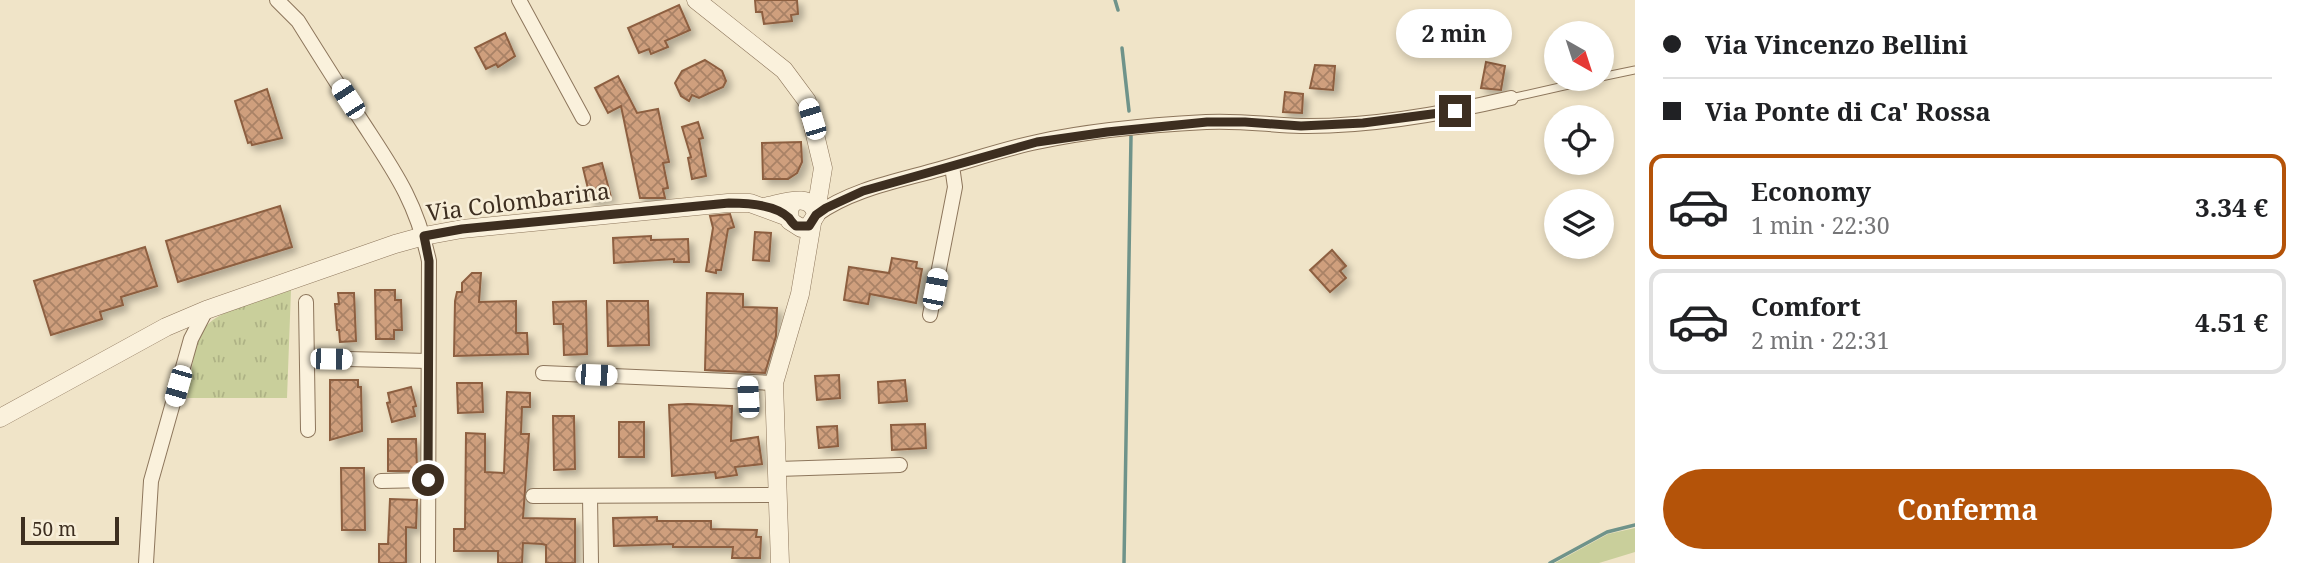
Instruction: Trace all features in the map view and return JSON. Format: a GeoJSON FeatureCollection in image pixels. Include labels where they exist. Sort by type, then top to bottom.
{"type":"FeatureCollection","features":[{"type":"Feature","properties":{"kind":"street"},"geometry":{"type":"LineString","coordinates":[[277,0],[298,21],[394,169],[415,209],[424,236],[429,261],[428,563]]}},
{"type":"Feature","properties":{"kind":"street"},"geometry":{"type":"LineString","coordinates":[[519,0],[583,118]]}},
{"type":"Feature","properties":{"kind":"street"},"geometry":{"type":"LineString","coordinates":[[696,0],[784,70],[807,101],[823,168],[800,295],[774,383],[780,563]]}},
{"type":"Feature","properties":{"kind":"street"},"geometry":{"type":"LineString","coordinates":[[815,216],[863,191],[1037,142],[1207,122],[1301,126],[1363,123],[1455,111],[1511,98]]}},
{"type":"Feature","properties":{"kind":"street"},"geometry":{"type":"LineString","coordinates":[[930,315],[955,187],[952,166]]}},
{"type":"Feature","properties":{"kind":"street"},"geometry":{"type":"LineString","coordinates":[[806,264],[794,210],[823,168]]}},
{"type":"Feature","properties":{"kind":"street","name":"Via Colombarina"},"geometry":{"type":"LineString","coordinates":[[0,418],[166,327],[206,310],[424,236],[462,229],[702,205],[750,203],[794,210],[801,228],[815,216]]}},
{"type":"Feature","properties":{"kind":"street"},"geometry":{"type":"LineString","coordinates":[[794,210],[811,203],[815,216]]}},
{"type":"Feature","properties":{"kind":"street"},"geometry":{"type":"LineString","coordinates":[[306,302],[308,430]]}},
{"type":"Feature","properties":{"kind":"street"},"geometry":{"type":"LineString","coordinates":[[146,563],[151,481],[191,339],[206,310]]}},
{"type":"Feature","properties":{"kind":"street"},"geometry":{"type":"LineString","coordinates":[[307,358],[428,361]]}},
{"type":"Feature","properties":{"kind":"street"},"geometry":{"type":"LineString","coordinates":[[543,373],[774,383]]}},
{"type":"Feature","properties":{"kind":"street"},"geometry":{"type":"LineString","coordinates":[[778,469],[900,466]]}},
{"type":"Feature","properties":{"kind":"street"},"geometry":{"type":"LineString","coordinates":[[381,481],[428,480]]}},
{"type":"Feature","properties":{"kind":"street"},"geometry":{"type":"LineString","coordinates":[[533,496],[779,495]]}},
{"type":"Feature","properties":{"kind":"street"},"geometry":{"type":"LineString","coordinates":[[590,496],[591,563]]}},
{"type":"Feature","properties":{"kind":"lane"},"geometry":{"type":"LineString","coordinates":[[1614,74],[1635,70]]}},
{"type":"Feature","properties":{"kind":"lane"},"geometry":{"type":"LineString","coordinates":[[1511,98],[1544,91]]}},
{"type":"Feature","properties":{"kind":"lane"},"geometry":{"type":"LineString","coordinates":[[748,382],[749,412]]}},
{"type":"Feature","properties":{"kind":"green space"},"geometry":{"type":"Polygon","coordinates":[[[291,290],[287,398],[187,398],[196,346],[204,329],[213,320],[238,307],[291,290]]]}},
{"type":"Feature","properties":{"kind":"green space"},"geometry":{"type":"Polygon","coordinates":[[[1635,528],[1635,552],[1599,563],[1555,563],[1608,534],[1635,528]]]}},
{"type":"Feature","properties":{"kind":"building"},"geometry":{"type":"Polygon","coordinates":[[[755,0],[797,0],[798,14],[791,15],[792,21],[764,24],[762,12],[756,12],[755,0]]]}},
{"type":"Feature","properties":{"kind":"building"},"geometry":{"type":"Polygon","coordinates":[[[679,5],[690,30],[665,41],[668,47],[651,54],[649,49],[639,53],[628,28],[679,5]]]}},
{"type":"Feature","properties":{"kind":"building"},"geometry":{"type":"Polygon","coordinates":[[[505,33],[515,56],[498,67],[496,64],[486,69],[475,48],[505,33]]]}},
{"type":"Feature","properties":{"kind":"building"},"geometry":{"type":"Polygon","coordinates":[[[705,60],[722,71],[726,81],[723,87],[699,98],[692,95],[689,101],[681,96],[675,83],[682,71],[705,60]]]}},
{"type":"Feature","properties":{"kind":"building"},"geometry":{"type":"Polygon","coordinates":[[[1486,62],[1505,66],[1501,90],[1481,88],[1486,62]]]}},
{"type":"Feature","properties":{"kind":"building"},"geometry":{"type":"Polygon","coordinates":[[[1315,65],[1335,66],[1333,90],[1310,88],[1315,65]]]}},
{"type":"Feature","properties":{"kind":"building"},"geometry":{"type":"Polygon","coordinates":[[[618,76],[637,113],[658,109],[669,162],[663,163],[668,188],[663,189],[665,198],[640,198],[621,106],[608,113],[595,88],[618,76]]]}},
{"type":"Feature","properties":{"kind":"building"},"geometry":{"type":"Polygon","coordinates":[[[267,89],[282,138],[252,145],[251,142],[248,143],[235,101],[267,89]]]}},
{"type":"Feature","properties":{"kind":"building"},"geometry":{"type":"Polygon","coordinates":[[[1285,92],[1303,94],[1302,113],[1283,112],[1285,92]]]}},
{"type":"Feature","properties":{"kind":"building"},"geometry":{"type":"Polygon","coordinates":[[[698,122],[703,138],[699,139],[706,176],[692,179],[688,158],[691,157],[682,127],[698,122]]]}},
{"type":"Feature","properties":{"kind":"building"},"geometry":{"type":"Polygon","coordinates":[[[801,142],[802,162],[797,173],[788,179],[763,179],[762,143],[801,142]]]}},
{"type":"Feature","properties":{"kind":"building"},"geometry":{"type":"Polygon","coordinates":[[[602,163],[611,197],[591,201],[583,168],[602,163]]]}},
{"type":"Feature","properties":{"kind":"building"},"geometry":{"type":"Polygon","coordinates":[[[280,206],[292,247],[178,282],[166,241],[280,206]]]}},
{"type":"Feature","properties":{"kind":"building"},"geometry":{"type":"Polygon","coordinates":[[[730,214],[734,227],[728,229],[721,270],[716,270],[716,273],[706,271],[713,228],[710,216],[730,214]]]}},
{"type":"Feature","properties":{"kind":"building"},"geometry":{"type":"Polygon","coordinates":[[[755,232],[771,233],[769,261],[753,260],[755,232]]]}},
{"type":"Feature","properties":{"kind":"building"},"geometry":{"type":"Polygon","coordinates":[[[651,236],[651,240],[688,239],[689,262],[674,262],[674,259],[614,263],[613,238],[651,236]]]}},
{"type":"Feature","properties":{"kind":"building"},"geometry":{"type":"Polygon","coordinates":[[[145,247],[157,286],[121,297],[123,305],[100,312],[102,319],[51,335],[34,281],[145,247]]]}},
{"type":"Feature","properties":{"kind":"building"},"geometry":{"type":"Polygon","coordinates":[[[1332,250],[1346,266],[1340,271],[1346,278],[1330,292],[1310,270],[1332,250]]]}},
{"type":"Feature","properties":{"kind":"building"},"geometry":{"type":"Polygon","coordinates":[[[892,258],[917,262],[916,268],[922,269],[916,303],[870,294],[868,304],[844,300],[849,267],[889,273],[892,258]]]}},
{"type":"Feature","properties":{"kind":"building"},"geometry":{"type":"Polygon","coordinates":[[[472,273],[481,273],[479,302],[516,301],[516,333],[527,333],[528,354],[454,356],[455,301],[457,292],[462,292],[462,283],[472,273]]]}},
{"type":"Feature","properties":{"kind":"building"},"geometry":{"type":"Polygon","coordinates":[[[375,290],[395,290],[395,300],[401,300],[402,330],[394,330],[394,339],[376,339],[375,290]]]}},
{"type":"Feature","properties":{"kind":"building"},"geometry":{"type":"Polygon","coordinates":[[[338,293],[354,293],[356,341],[340,342],[335,304],[339,304],[338,293]]]}},
{"type":"Feature","properties":{"kind":"building"},"geometry":{"type":"Polygon","coordinates":[[[707,293],[743,294],[743,307],[777,308],[776,336],[765,373],[705,370],[707,293]]]}},
{"type":"Feature","properties":{"kind":"building"},"geometry":{"type":"Polygon","coordinates":[[[586,301],[587,354],[564,355],[563,324],[554,324],[553,302],[586,301]]]}},
{"type":"Feature","properties":{"kind":"building"},"geometry":{"type":"Polygon","coordinates":[[[607,301],[648,301],[649,345],[608,346],[607,301]]]}},
{"type":"Feature","properties":{"kind":"building"},"geometry":{"type":"Polygon","coordinates":[[[839,375],[840,398],[817,400],[815,376],[839,375]]]}},
{"type":"Feature","properties":{"kind":"building"},"geometry":{"type":"Polygon","coordinates":[[[330,380],[358,380],[358,387],[361,387],[362,431],[330,440],[330,380]]]}},
{"type":"Feature","properties":{"kind":"building"},"geometry":{"type":"Polygon","coordinates":[[[905,380],[907,401],[879,403],[878,382],[905,380]]]}},
{"type":"Feature","properties":{"kind":"building"},"geometry":{"type":"Polygon","coordinates":[[[457,383],[482,383],[483,412],[458,413],[457,383]]]}},
{"type":"Feature","properties":{"kind":"building"},"geometry":{"type":"Polygon","coordinates":[[[411,387],[416,406],[413,407],[415,416],[392,422],[387,403],[390,402],[388,393],[411,387]]]}},
{"type":"Feature","properties":{"kind":"building"},"geometry":{"type":"Polygon","coordinates":[[[507,392],[530,393],[530,407],[522,407],[521,434],[529,434],[523,518],[575,519],[575,563],[546,563],[546,545],[542,544],[523,543],[522,563],[498,563],[498,551],[454,551],[454,529],[465,529],[466,433],[485,434],[485,472],[504,473],[507,392]]]}},
{"type":"Feature","properties":{"kind":"building"},"geometry":{"type":"Polygon","coordinates":[[[669,405],[732,406],[731,441],[758,437],[762,464],[735,467],[737,475],[716,478],[715,472],[672,476],[669,405]]]}},
{"type":"Feature","properties":{"kind":"building"},"geometry":{"type":"Polygon","coordinates":[[[553,416],[574,416],[575,469],[554,470],[553,416]]]}},
{"type":"Feature","properties":{"kind":"building"},"geometry":{"type":"Polygon","coordinates":[[[619,422],[644,422],[644,457],[619,457],[619,422]]]}},
{"type":"Feature","properties":{"kind":"building"},"geometry":{"type":"Polygon","coordinates":[[[925,424],[926,448],[892,450],[891,425],[925,424]]]}},
{"type":"Feature","properties":{"kind":"building"},"geometry":{"type":"Polygon","coordinates":[[[837,426],[838,446],[819,448],[817,427],[837,426]]]}},
{"type":"Feature","properties":{"kind":"building"},"geometry":{"type":"Polygon","coordinates":[[[388,439],[416,439],[417,471],[388,471],[388,439]]]}},
{"type":"Feature","properties":{"kind":"building"},"geometry":{"type":"Polygon","coordinates":[[[341,468],[364,468],[365,530],[342,530],[341,468]]]}},
{"type":"Feature","properties":{"kind":"building"},"geometry":{"type":"Polygon","coordinates":[[[390,499],[417,500],[416,528],[406,527],[406,563],[379,563],[379,544],[388,544],[390,499]]]}},
{"type":"Feature","properties":{"kind":"building"},"geometry":{"type":"Polygon","coordinates":[[[657,517],[657,521],[711,521],[711,529],[757,530],[756,537],[761,537],[760,558],[732,558],[733,547],[673,547],[673,544],[614,546],[613,518],[657,517]]]}},
{"type":"Feature","properties":{"kind":"waterway"},"geometry":{"type":"LineString","coordinates":[[1115,0],[1118,10]]}},
{"type":"Feature","properties":{"kind":"waterway"},"geometry":{"type":"LineString","coordinates":[[1122,48],[1129,111]]}},
{"type":"Feature","properties":{"kind":"waterway"},"geometry":{"type":"LineString","coordinates":[[1124,563],[1131,136]]}},
{"type":"Feature","properties":{"kind":"waterway"},"geometry":{"type":"LineString","coordinates":[[1550,563],[1607,532],[1635,525]]}},
{"type":"Feature","properties":{"kind":"route"},"geometry":{"type":"LineString","coordinates":[[428,480],[429,261],[424,236],[462,229],[729,203],[764,206],[788,217],[793,224],[801,228],[809,226],[816,215],[826,208],[863,191],[1037,142],[1207,122],[1301,126],[1363,123],[1455,111]]}}]}
